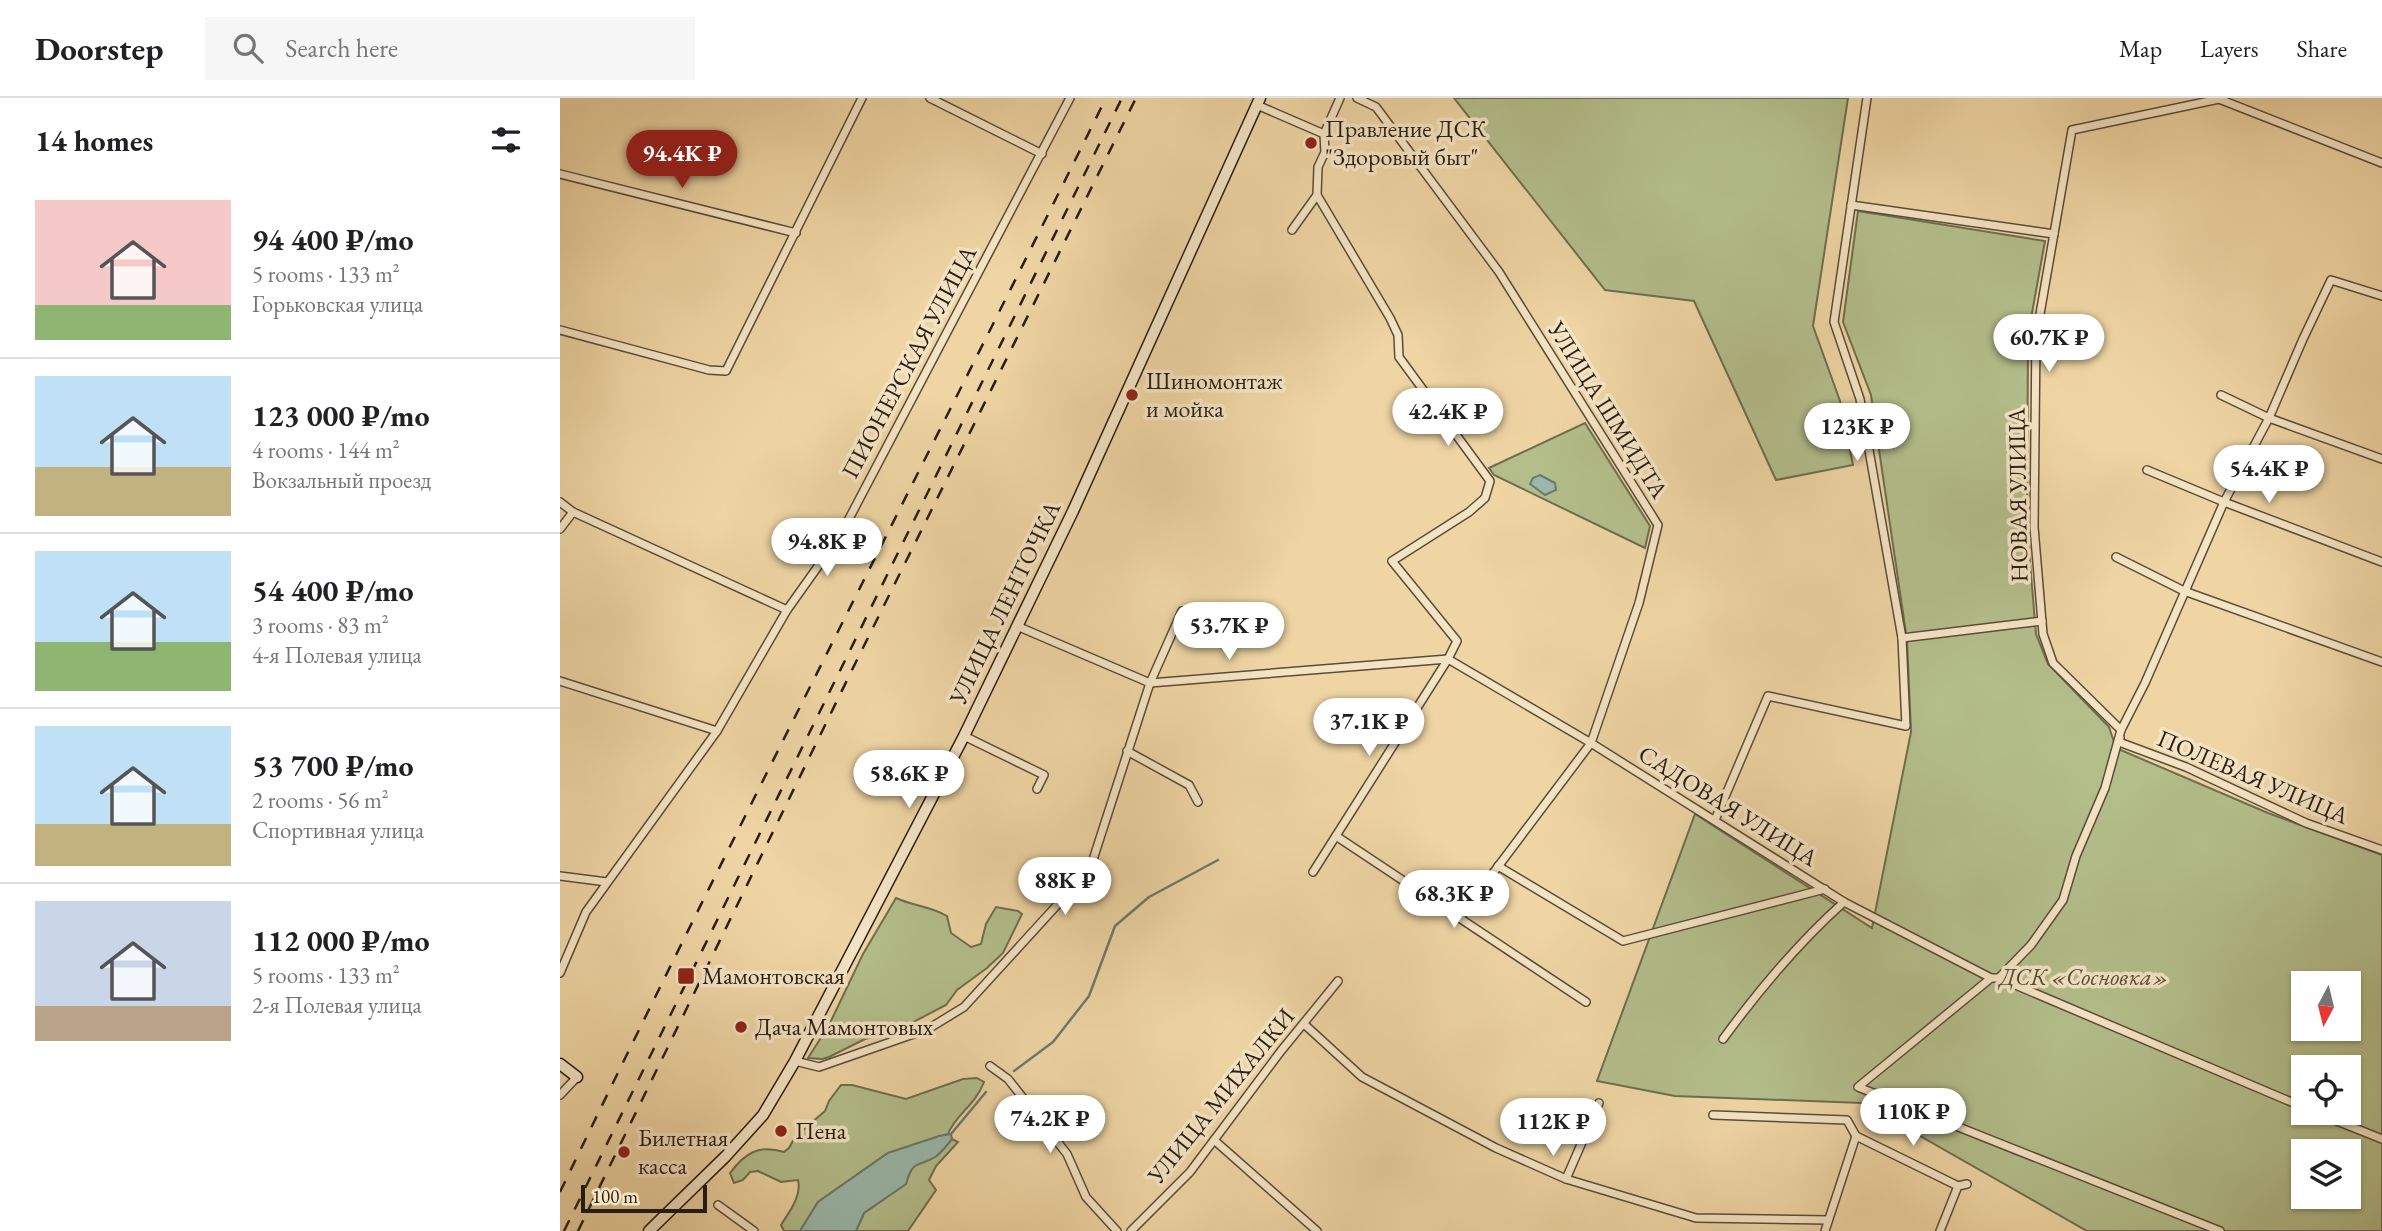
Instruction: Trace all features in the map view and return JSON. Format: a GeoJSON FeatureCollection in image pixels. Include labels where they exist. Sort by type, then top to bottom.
{"type":"FeatureCollection","features":[{"type":"Feature","properties":{"kind":"main road","name":"УЛИЦА ЛЕНТОЧКА"},"geometry":{"type":"LineString","coordinates":[[649,1231],[707,1176],[763,1115],[795,1061],[964,736],[1073,511],[1259,101]]}},
{"type":"Feature","properties":{"kind":"main road"},"geometry":{"type":"LineString","coordinates":[[560,1063],[577,1077]]}},
{"type":"Feature","properties":{"kind":"street"},"geometry":{"type":"LineString","coordinates":[[560,330],[709,370],[726,371],[862,98]]}},
{"type":"Feature","properties":{"kind":"street"},"geometry":{"type":"LineString","coordinates":[[930,98],[1042,154]]}},
{"type":"Feature","properties":{"kind":"street","name":"ПИОНЕРСКАЯ УЛИЦА"},"geometry":{"type":"LineString","coordinates":[[560,973],[586,912],[717,731],[787,610],[841,534],[1070,98]]}},
{"type":"Feature","properties":{"kind":"street"},"geometry":{"type":"LineString","coordinates":[[1293,230],[1317,195],[1318,167],[1325,152],[1324,134],[1340,98]]}},
{"type":"Feature","properties":{"kind":"street","name":"УЛИЦА ШМИДТА"},"geometry":{"type":"LineString","coordinates":[[1357,98],[1376,107],[1499,272],[1658,525],[1639,603],[1591,743],[1460,917]]}},
{"type":"Feature","properties":{"kind":"street"},"geometry":{"type":"LineString","coordinates":[[1715,820],[1768,696],[1906,726],[1902,638],[1860,399],[1834,322],[1867,98]]}},
{"type":"Feature","properties":{"kind":"street"},"geometry":{"type":"LineString","coordinates":[[2219,98],[2382,163]]}},
{"type":"Feature","properties":{"kind":"street","name":"НОВАЯ УЛИЦА"},"geometry":{"type":"LineString","coordinates":[[2121,730],[2053,663],[2043,634],[2034,527],[2036,337],[2072,130],[2219,98]]}},
{"type":"Feature","properties":{"kind":"street"},"geometry":{"type":"LineString","coordinates":[[1259,101],[1324,134]]}},
{"type":"Feature","properties":{"kind":"street"},"geometry":{"type":"LineString","coordinates":[[560,174],[796,233]]}},
{"type":"Feature","properties":{"kind":"street"},"geometry":{"type":"LineString","coordinates":[[1313,872],[1457,641],[1392,561],[1469,512],[1485,498],[1490,481],[1399,357],[1398,335],[1390,318],[1317,195]]}},
{"type":"Feature","properties":{"kind":"street"},"geometry":{"type":"LineString","coordinates":[[1851,205],[2054,234]]}},
{"type":"Feature","properties":{"kind":"street"},"geometry":{"type":"LineString","coordinates":[[2220,1231],[1858,1087],[1995,978],[2031,945],[2063,900],[2076,856],[2105,788],[2121,730],[2145,683],[2224,502],[2269,418],[2331,280],[2382,296]]}},
{"type":"Feature","properties":{"kind":"street"},"geometry":{"type":"LineString","coordinates":[[2221,395],[2269,418],[2382,459]]}},
{"type":"Feature","properties":{"kind":"street"},"geometry":{"type":"LineString","coordinates":[[2147,470],[2382,562]]}},
{"type":"Feature","properties":{"kind":"street"},"geometry":{"type":"LineString","coordinates":[[560,502],[573,512],[787,610]]}},
{"type":"Feature","properties":{"kind":"street"},"geometry":{"type":"LineString","coordinates":[[560,529],[573,512]]}},
{"type":"Feature","properties":{"kind":"street"},"geometry":{"type":"LineString","coordinates":[[2116,557],[2184,591],[2382,662]]}},
{"type":"Feature","properties":{"kind":"street"},"geometry":{"type":"LineString","coordinates":[[795,1061],[818,1068],[928,1029],[964,1007],[1090,869],[1150,683],[1182,611]]}},
{"type":"Feature","properties":{"kind":"street"},"geometry":{"type":"LineString","coordinates":[[1902,638],[2042,621]]}},
{"type":"Feature","properties":{"kind":"street"},"geometry":{"type":"LineString","coordinates":[[1017,625],[1150,683],[1448,659]]}},
{"type":"Feature","properties":{"kind":"street","name":"САДОВАЯ УЛИЦА"},"geometry":{"type":"LineString","coordinates":[[1448,659],[1591,743],[1869,917],[1995,978],[2291,1102]]}},
{"type":"Feature","properties":{"kind":"street"},"geometry":{"type":"LineString","coordinates":[[560,681],[717,731]]}},
{"type":"Feature","properties":{"kind":"street","name":"ПОЛЕВАЯ УЛИЦА"},"geometry":{"type":"LineString","coordinates":[[2121,730],[2119,741],[2186,767],[2306,823],[2382,850]]}},
{"type":"Feature","properties":{"kind":"street"},"geometry":{"type":"LineString","coordinates":[[964,736],[1044,775],[1037,789]]}},
{"type":"Feature","properties":{"kind":"street"},"geometry":{"type":"LineString","coordinates":[[1127,751],[1189,785],[1198,802]]}},
{"type":"Feature","properties":{"kind":"street"},"geometry":{"type":"LineString","coordinates":[[1336,836],[1586,1002]]}},
{"type":"Feature","properties":{"kind":"street"},"geometry":{"type":"LineString","coordinates":[[1498,866],[1623,941],[1825,889]]}},
{"type":"Feature","properties":{"kind":"street"},"geometry":{"type":"LineString","coordinates":[[560,876],[607,882]]}},
{"type":"Feature","properties":{"kind":"street"},"geometry":{"type":"LineString","coordinates":[[1723,1039],[1752,999],[1818,925],[1844,902]]}},
{"type":"Feature","properties":{"kind":"street","name":"УЛИЦА МИХАЛКИ"},"geometry":{"type":"LineString","coordinates":[[1131,1231],[1190,1172],[1281,1051],[1338,981]]}},
{"type":"Feature","properties":{"kind":"street"},"geometry":{"type":"LineString","coordinates":[[1304,1024],[1362,1077],[1496,1148],[1566,1179],[1696,1217],[1828,1220]]}},
{"type":"Feature","properties":{"kind":"street"},"geometry":{"type":"LineString","coordinates":[[990,1066],[1008,1079],[1067,1154],[1086,1196],[1117,1231]]}},
{"type":"Feature","properties":{"kind":"street"},"geometry":{"type":"LineString","coordinates":[[560,1095],[577,1077]]}},
{"type":"Feature","properties":{"kind":"street"},"geometry":{"type":"LineString","coordinates":[[1566,1179],[1599,1103]]}},
{"type":"Feature","properties":{"kind":"street"},"geometry":{"type":"LineString","coordinates":[[1713,1115],[1847,1121],[1856,1136],[1963,1185],[1940,1231]]}},
{"type":"Feature","properties":{"kind":"street"},"geometry":{"type":"LineString","coordinates":[[2348,1125],[2382,1139]]}},
{"type":"Feature","properties":{"kind":"street"},"geometry":{"type":"LineString","coordinates":[[1825,1231],[1856,1136]]}},
{"type":"Feature","properties":{"kind":"street"},"geometry":{"type":"LineString","coordinates":[[1214,1140],[1317,1231]]}},
{"type":"Feature","properties":{"kind":"street"},"geometry":{"type":"LineString","coordinates":[[718,1205],[754,1231]]}},
{"type":"Feature","properties":{"kind":"green space"},"geometry":{"type":"Polygon","coordinates":[[[1454,98],[1848,98],[1813,326],[1840,401],[1853,465],[1776,480],[1694,301],[1605,290],[1454,98]]]}},
{"type":"Feature","properties":{"kind":"green space","name":"ДСК «Сосновка»"},"geometry":{"type":"Polygon","coordinates":[[[1858,211],[2045,241],[2028,335],[2027,526],[2036,634],[2048,664],[2109,727],[2116,748],[2268,813],[2382,855],[2382,1231],[2087,1231],[1862,1103],[1675,1096],[1597,1081],[1695,814],[1872,928],[1911,732],[1907,640],[1871,395],[1843,322],[1858,211]]]}},
{"type":"Feature","properties":{"kind":"green space"},"geometry":{"type":"Polygon","coordinates":[[[1585,423],[1650,526],[1645,548],[1494,475],[1489,468],[1585,423]]]}},
{"type":"Feature","properties":{"kind":"green space"},"geometry":{"type":"Polygon","coordinates":[[[896,898],[947,916],[951,933],[971,947],[981,944],[986,924],[996,907],[1022,914],[1003,953],[957,990],[946,1005],[900,1029],[865,1039],[829,1057],[808,1058],[829,1025],[863,954],[896,898]]]}},
{"type":"Feature","properties":{"kind":"green space"},"geometry":{"type":"Polygon","coordinates":[[[977,1078],[984,1082],[980,1090],[948,1134],[888,1153],[818,1202],[800,1231],[784,1231],[781,1225],[796,1198],[798,1180],[781,1182],[758,1171],[750,1172],[743,1180],[734,1183],[730,1173],[741,1160],[760,1150],[784,1152],[795,1137],[825,1111],[841,1085],[852,1085],[906,1099],[963,1079],[977,1078]]]}},
{"type":"Feature","properties":{"kind":"green space"},"geometry":{"type":"Polygon","coordinates":[[[952,1139],[958,1142],[936,1166],[929,1180],[936,1190],[908,1231],[856,1231],[864,1213],[906,1184],[916,1165],[935,1157],[952,1139]]]}},
{"type":"Feature","properties":{"kind":"shaded area"},"geometry":{"type":"Polygon","coordinates":[[[1540,475],[1555,483],[1556,490],[1545,495],[1530,484],[1533,478],[1540,475]]]}},
{"type":"Feature","properties":{"kind":"shaded area"},"geometry":{"type":"Polygon","coordinates":[[[951,1134],[952,1139],[935,1157],[913,1168],[906,1184],[864,1213],[856,1231],[800,1231],[818,1202],[888,1153],[951,1134]]]}},
{"type":"Feature","properties":{"kind":"waterway"},"geometry":{"type":"LineString","coordinates":[[1014,1071],[1053,1042],[1089,996],[1115,926],[1149,897],[1218,860]]}},
{"type":"Feature","properties":{"kind":"waterway"},"geometry":{"type":"LineString","coordinates":[[951,1134],[986,1092]]}},
{"type":"Feature","properties":{"kind":"railway"},"geometry":{"type":"LineString","coordinates":[[560,1192],[1106,98]]}},
{"type":"Feature","properties":{"kind":"railway"},"geometry":{"type":"LineString","coordinates":[[564,1231],[1122,98]]}},
{"type":"Feature","properties":{"kind":"railway"},"geometry":{"type":"LineString","coordinates":[[578,1231],[1136,98]]}},
{"type":"Feature","properties":{"kind":"place","name":"Правление ДСК \"Здоровый быт\""},"geometry":{"type":"Point","coordinates":[1311,143]}},
{"type":"Feature","properties":{"kind":"place","name":"Шиномонтаж и мойка"},"geometry":{"type":"Point","coordinates":[1132,395]}},
{"type":"Feature","properties":{"kind":"place","name":"Мамонтовская"},"geometry":{"type":"Point","coordinates":[686,976]}},
{"type":"Feature","properties":{"kind":"place","name":"Дача Мамонтовых"},"geometry":{"type":"Point","coordinates":[741,1027]}},
{"type":"Feature","properties":{"kind":"place","name":"Пена"},"geometry":{"type":"Point","coordinates":[781,1131]}},
{"type":"Feature","properties":{"kind":"place","name":"Билетная касса"},"geometry":{"type":"Point","coordinates":[624,1152]}}]}
